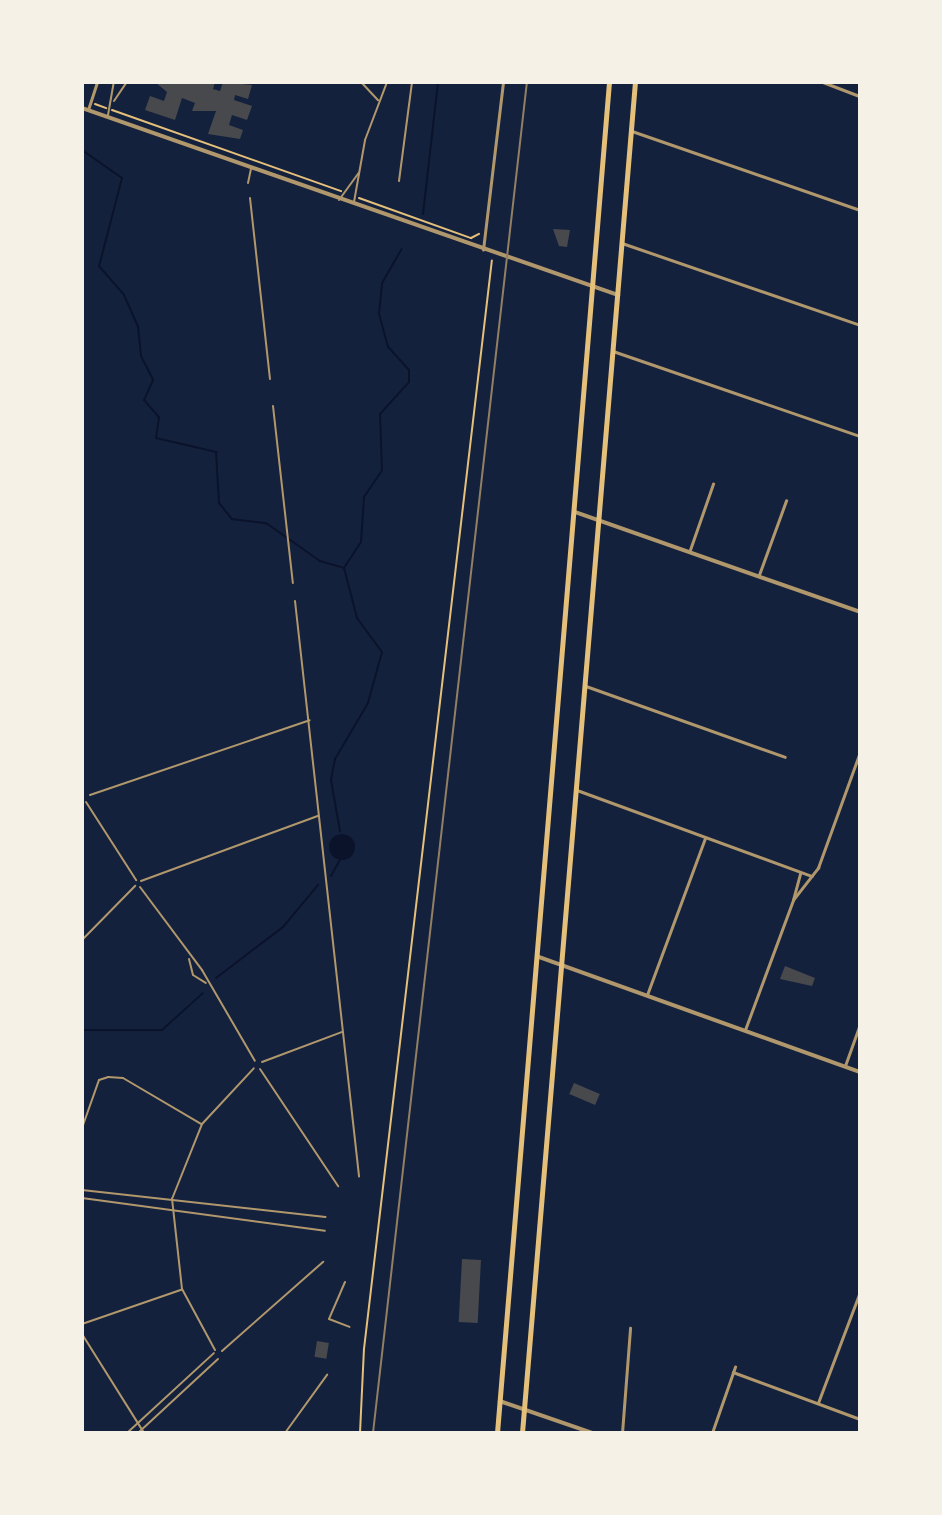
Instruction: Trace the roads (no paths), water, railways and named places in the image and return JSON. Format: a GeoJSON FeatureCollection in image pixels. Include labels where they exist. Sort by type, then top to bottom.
{"type":"FeatureCollection","features":[{"type":"Feature","properties":{"kind":"highway"},"geometry":{"type":"LineString","coordinates":[[497,1433],[539,957],[609,82]]}},
{"type":"Feature","properties":{"kind":"highway"},"geometry":{"type":"LineString","coordinates":[[522,1433],[564,964],[635,82]]}},
{"type":"Feature","properties":{"kind":"street"},"geometry":{"type":"LineString","coordinates":[[88,110],[97,82]]}},
{"type":"Feature","properties":{"kind":"street"},"geometry":{"type":"LineString","coordinates":[[484,250],[503,82]]}},
{"type":"Feature","properties":{"kind":"street"},"geometry":{"type":"LineString","coordinates":[[823,82],[860,96]]}},
{"type":"Feature","properties":{"kind":"street"},"geometry":{"type":"LineString","coordinates":[[82,108],[591,289],[618,295]]}},
{"type":"Feature","properties":{"kind":"street"},"geometry":{"type":"LineString","coordinates":[[631,131],[860,210]]}},
{"type":"Feature","properties":{"kind":"street"},"geometry":{"type":"LineString","coordinates":[[622,243],[860,325]]}},
{"type":"Feature","properties":{"kind":"street"},"geometry":{"type":"LineString","coordinates":[[613,351],[860,436]]}},
{"type":"Feature","properties":{"kind":"street"},"geometry":{"type":"LineString","coordinates":[[690,550],[713,484]]}},
{"type":"Feature","properties":{"kind":"street"},"geometry":{"type":"LineString","coordinates":[[759,575],[786,501]]}},
{"type":"Feature","properties":{"kind":"street"},"geometry":{"type":"LineString","coordinates":[[575,512],[600,517],[860,612]]}},
{"type":"Feature","properties":{"kind":"street"},"geometry":{"type":"LineString","coordinates":[[586,686],[785,757]]}},
{"type":"Feature","properties":{"kind":"street"},"geometry":{"type":"LineString","coordinates":[[793,900],[812,876],[860,752]]}},
{"type":"Feature","properties":{"kind":"street"},"geometry":{"type":"LineString","coordinates":[[577,790],[812,876]]}},
{"type":"Feature","properties":{"kind":"street"},"geometry":{"type":"LineString","coordinates":[[647,995],[705,838]]}},
{"type":"Feature","properties":{"kind":"street"},"geometry":{"type":"LineString","coordinates":[[746,1030],[801,872]]}},
{"type":"Feature","properties":{"kind":"street"},"geometry":{"type":"LineString","coordinates":[[539,957],[860,1072]]}},
{"type":"Feature","properties":{"kind":"street"},"geometry":{"type":"LineString","coordinates":[[845,1066],[860,1024]]}},
{"type":"Feature","properties":{"kind":"street"},"geometry":{"type":"LineString","coordinates":[[818,1403],[860,1292]]}},
{"type":"Feature","properties":{"kind":"street"},"geometry":{"type":"LineString","coordinates":[[855,1307],[860,1308]]}},
{"type":"Feature","properties":{"kind":"street"},"geometry":{"type":"LineString","coordinates":[[622,1433],[630,1328]]}},
{"type":"Feature","properties":{"kind":"street"},"geometry":{"type":"LineString","coordinates":[[712,1433],[735,1367]]}},
{"type":"Feature","properties":{"kind":"street"},"geometry":{"type":"LineString","coordinates":[[733,1372],[860,1419]]}},
{"type":"Feature","properties":{"kind":"street"},"geometry":{"type":"LineString","coordinates":[[500,1401],[593,1433]]}},
{"type":"Feature","properties":{"kind":"lane"},"geometry":{"type":"LineString","coordinates":[[113,102],[114,82]]}},
{"type":"Feature","properties":{"kind":"lane"},"geometry":{"type":"LineString","coordinates":[[108,117],[113,102],[127,82]]}},
{"type":"Feature","properties":{"kind":"lane"},"geometry":{"type":"LineString","coordinates":[[361,82],[379,100]]}},
{"type":"Feature","properties":{"kind":"lane"},"geometry":{"type":"LineString","coordinates":[[354,205],[360,170],[379,100],[387,82]]}},
{"type":"Feature","properties":{"kind":"lane"},"geometry":{"type":"LineString","coordinates":[[399,181],[412,82]]}},
{"type":"Feature","properties":{"kind":"lane"},"geometry":{"type":"LineString","coordinates":[[248,183],[251,168]]}},
{"type":"Feature","properties":{"kind":"lane"},"geometry":{"type":"LineString","coordinates":[[339,200],[360,170]]}},
{"type":"Feature","properties":{"kind":"lane"},"geometry":{"type":"LineString","coordinates":[[250,198],[270,379]]}},
{"type":"Feature","properties":{"kind":"lane"},"geometry":{"type":"LineString","coordinates":[[273,406],[293,583]]}},
{"type":"Feature","properties":{"kind":"lane"},"geometry":{"type":"LineString","coordinates":[[295,601],[329,886],[359,1176]]}},
{"type":"Feature","properties":{"kind":"lane"},"geometry":{"type":"LineString","coordinates":[[90,794],[310,720]]}},
{"type":"Feature","properties":{"kind":"lane"},"geometry":{"type":"LineString","coordinates":[[86,802],[136,880]]}},
{"type":"Feature","properties":{"kind":"lane"},"geometry":{"type":"LineString","coordinates":[[141,881],[319,816]]}},
{"type":"Feature","properties":{"kind":"lane"},"geometry":{"type":"LineString","coordinates":[[82,940],[135,886]]}},
{"type":"Feature","properties":{"kind":"lane"},"geometry":{"type":"LineString","coordinates":[[140,887],[255,1060]]}},
{"type":"Feature","properties":{"kind":"lane"},"geometry":{"type":"LineString","coordinates":[[189,958],[191,971],[206,983]]}},
{"type":"Feature","properties":{"kind":"lane"},"geometry":{"type":"LineString","coordinates":[[262,1062],[342,1032]]}},
{"type":"Feature","properties":{"kind":"lane"},"geometry":{"type":"LineString","coordinates":[[127,1433],[214,1351],[181,1289],[172,1199],[202,1124],[254,1068]]}},
{"type":"Feature","properties":{"kind":"lane"},"geometry":{"type":"LineString","coordinates":[[260,1069],[338,1186]]}},
{"type":"Feature","properties":{"kind":"lane"},"geometry":{"type":"LineString","coordinates":[[82,1128],[99,1080],[114,1077],[202,1124]]}},
{"type":"Feature","properties":{"kind":"lane"},"geometry":{"type":"LineString","coordinates":[[82,1190],[326,1217]]}},
{"type":"Feature","properties":{"kind":"lane"},"geometry":{"type":"LineString","coordinates":[[82,1198],[172,1208],[325,1231]]}},
{"type":"Feature","properties":{"kind":"lane"},"geometry":{"type":"LineString","coordinates":[[222,1351],[323,1262]]}},
{"type":"Feature","properties":{"kind":"lane"},"geometry":{"type":"LineString","coordinates":[[345,1282],[330,1318],[351,1328]]}},
{"type":"Feature","properties":{"kind":"lane"},"geometry":{"type":"LineString","coordinates":[[82,1324],[181,1289]]}},
{"type":"Feature","properties":{"kind":"lane"},"geometry":{"type":"LineString","coordinates":[[82,1334],[141,1432],[218,1359]]}},
{"type":"Feature","properties":{"kind":"lane"},"geometry":{"type":"LineString","coordinates":[[285,1433],[327,1375]]}},
{"type":"Feature","properties":{"kind":"water"},"geometry":{"type":"Polygon","coordinates":[[[342,834],[351,838],[355,847],[351,856],[342,860],[333,856],[329,847],[333,838],[342,834]]]}},
{"type":"Feature","properties":{"kind":"waterway"},"geometry":{"type":"LineString","coordinates":[[423,214],[438,82]]}},
{"type":"Feature","properties":{"kind":"waterway"},"geometry":{"type":"LineString","coordinates":[[82,150],[122,178],[99,266],[124,295],[138,327],[141,356],[153,380],[144,400],[159,417],[156,438],[216,452],[219,503],[232,519],[266,523],[320,561],[344,568],[357,618],[382,652],[368,703],[335,759],[331,780],[340,831]]}},
{"type":"Feature","properties":{"kind":"waterway"},"geometry":{"type":"LineString","coordinates":[[344,568],[361,542],[364,497],[382,470],[380,414],[409,382],[409,370],[388,347],[379,313],[382,283],[402,249]]}},
{"type":"Feature","properties":{"kind":"waterway"},"geometry":{"type":"LineString","coordinates":[[331,876],[340,860]]}},
{"type":"Feature","properties":{"kind":"waterway"},"geometry":{"type":"LineString","coordinates":[[216,978],[283,927],[318,885]]}},
{"type":"Feature","properties":{"kind":"waterway"},"geometry":{"type":"LineString","coordinates":[[82,1030],[162,1030],[203,993]]}},
{"type":"Feature","properties":{"kind":"railway"},"geometry":{"type":"LineString","coordinates":[[373,1433],[527,82]]}}]}
